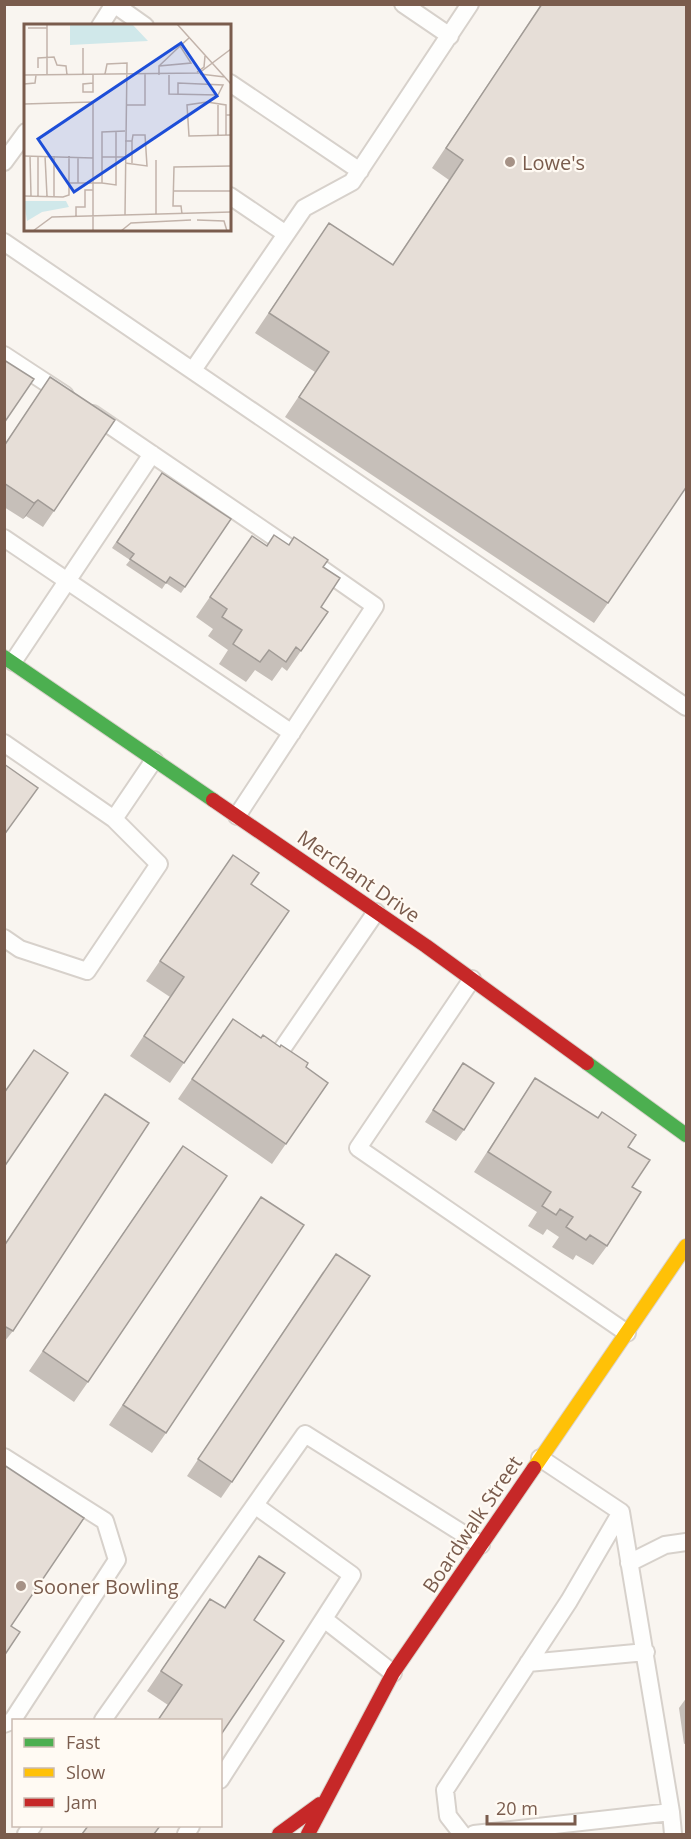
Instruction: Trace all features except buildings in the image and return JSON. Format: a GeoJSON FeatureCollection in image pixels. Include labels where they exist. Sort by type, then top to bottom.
{"type":"FeatureCollection","features":[{"type":"Feature","properties":{"kind":"street","name":"Merchant Drive"},"geometry":{"type":"LineString","coordinates":[[9,659],[472,979],[687,1135]]}},
{"type":"Feature","properties":{"kind":"street","name":"Boardwalk Street"},"geometry":{"type":"LineString","coordinates":[[308,1834],[393,1673],[687,1246]]}},
{"type":"Feature","properties":{"kind":"street"},"geometry":{"type":"LineString","coordinates":[[328,1798],[329,1825]]}},
{"type":"Feature","properties":{"kind":"street"},"geometry":{"type":"LineString","coordinates":[[279,1834],[328,1798]]}},
{"type":"Feature","properties":{"kind":"lane"},"geometry":{"type":"LineString","coordinates":[[101,24],[114,4],[143,24]]}},
{"type":"Feature","properties":{"kind":"lane"},"geometry":{"type":"LineString","coordinates":[[403,4],[450,36]]}},
{"type":"Feature","properties":{"kind":"lane"},"geometry":{"type":"LineString","coordinates":[[193,370],[304,208],[352,182],[470,4]]}},
{"type":"Feature","properties":{"kind":"lane"},"geometry":{"type":"LineString","coordinates":[[231,83],[360,171]]}},
{"type":"Feature","properties":{"kind":"lane"},"geometry":{"type":"LineString","coordinates":[[4,162],[24,135]]}},
{"type":"Feature","properties":{"kind":"lane"},"geometry":{"type":"LineString","coordinates":[[231,197],[286,234]]}},
{"type":"Feature","properties":{"kind":"lane"},"geometry":{"type":"LineString","coordinates":[[4,242],[687,707]]}},
{"type":"Feature","properties":{"kind":"lane"},"geometry":{"type":"LineString","coordinates":[[4,355],[375,606],[237,816]]}},
{"type":"Feature","properties":{"kind":"lane"},"geometry":{"type":"LineString","coordinates":[[9,659],[67,581],[152,454]]}},
{"type":"Feature","properties":{"kind":"lane"},"geometry":{"type":"LineString","coordinates":[[4,538],[292,733]]}},
{"type":"Feature","properties":{"kind":"lane"},"geometry":{"type":"LineString","coordinates":[[4,743],[114,819],[159,864],[87,971],[20,949],[4,938]]}},
{"type":"Feature","properties":{"kind":"lane"},"geometry":{"type":"LineString","coordinates":[[114,819],[154,760]]}},
{"type":"Feature","properties":{"kind":"lane"},"geometry":{"type":"LineString","coordinates":[[280,1052],[376,912]]}},
{"type":"Feature","properties":{"kind":"lane"},"geometry":{"type":"LineString","coordinates":[[472,979],[358,1148],[627,1333]]}},
{"type":"Feature","properties":{"kind":"lane"},"geometry":{"type":"LineString","coordinates":[[104,1719],[162,1633],[256,1506],[305,1434],[482,1545]]}},
{"type":"Feature","properties":{"kind":"lane"},"geometry":{"type":"LineString","coordinates":[[4,1456],[105,1521],[117,1560],[13,1719]]}},
{"type":"Feature","properties":{"kind":"lane"},"geometry":{"type":"LineString","coordinates":[[540,1458],[621,1512],[646,1652],[673,1834]]}},
{"type":"Feature","properties":{"kind":"lane"},"geometry":{"type":"LineString","coordinates":[[222,1777],[352,1575],[256,1506]]}},
{"type":"Feature","properties":{"kind":"lane"},"geometry":{"type":"LineString","coordinates":[[462,1834],[448,1816],[445,1790],[569,1601],[621,1512]]}},
{"type":"Feature","properties":{"kind":"lane"},"geometry":{"type":"LineString","coordinates":[[629,1563],[665,1545],[687,1542]]}},
{"type":"Feature","properties":{"kind":"lane"},"geometry":{"type":"LineString","coordinates":[[324,1619],[393,1673]]}},
{"type":"Feature","properties":{"kind":"lane"},"geometry":{"type":"LineString","coordinates":[[528,1663],[646,1652]]}},
{"type":"Feature","properties":{"kind":"lane"},"geometry":{"type":"LineString","coordinates":[[474,1834],[671,1812]]}},
{"type":"Feature","properties":{"kind":"traffic: fast"},"geometry":{"type":"LineString","coordinates":[[4,657],[213,800]]}},
{"type":"Feature","properties":{"kind":"traffic: fast"},"geometry":{"type":"LineString","coordinates":[[587,1063],[686,1135]]}},
{"type":"Feature","properties":{"kind":"traffic: slow"},"geometry":{"type":"LineString","coordinates":[[534,1468],[686,1246]]}},
{"type":"Feature","properties":{"kind":"traffic: jam"},"geometry":{"type":"LineString","coordinates":[[213,800],[426,946],[587,1063]]}},
{"type":"Feature","properties":{"kind":"traffic: jam"},"geometry":{"type":"LineString","coordinates":[[308,1834],[393,1673],[534,1468]]}},
{"type":"Feature","properties":{"kind":"traffic: jam"},"geometry":{"type":"LineString","coordinates":[[279,1834],[320,1804]]}},
{"type":"Feature","properties":{"kind":"place","name":"Lowe's"},"geometry":{"type":"Point","coordinates":[510,162]}},
{"type":"Feature","properties":{"kind":"place","name":"Sooner Bowling"},"geometry":{"type":"Point","coordinates":[21,1586]}}]}
